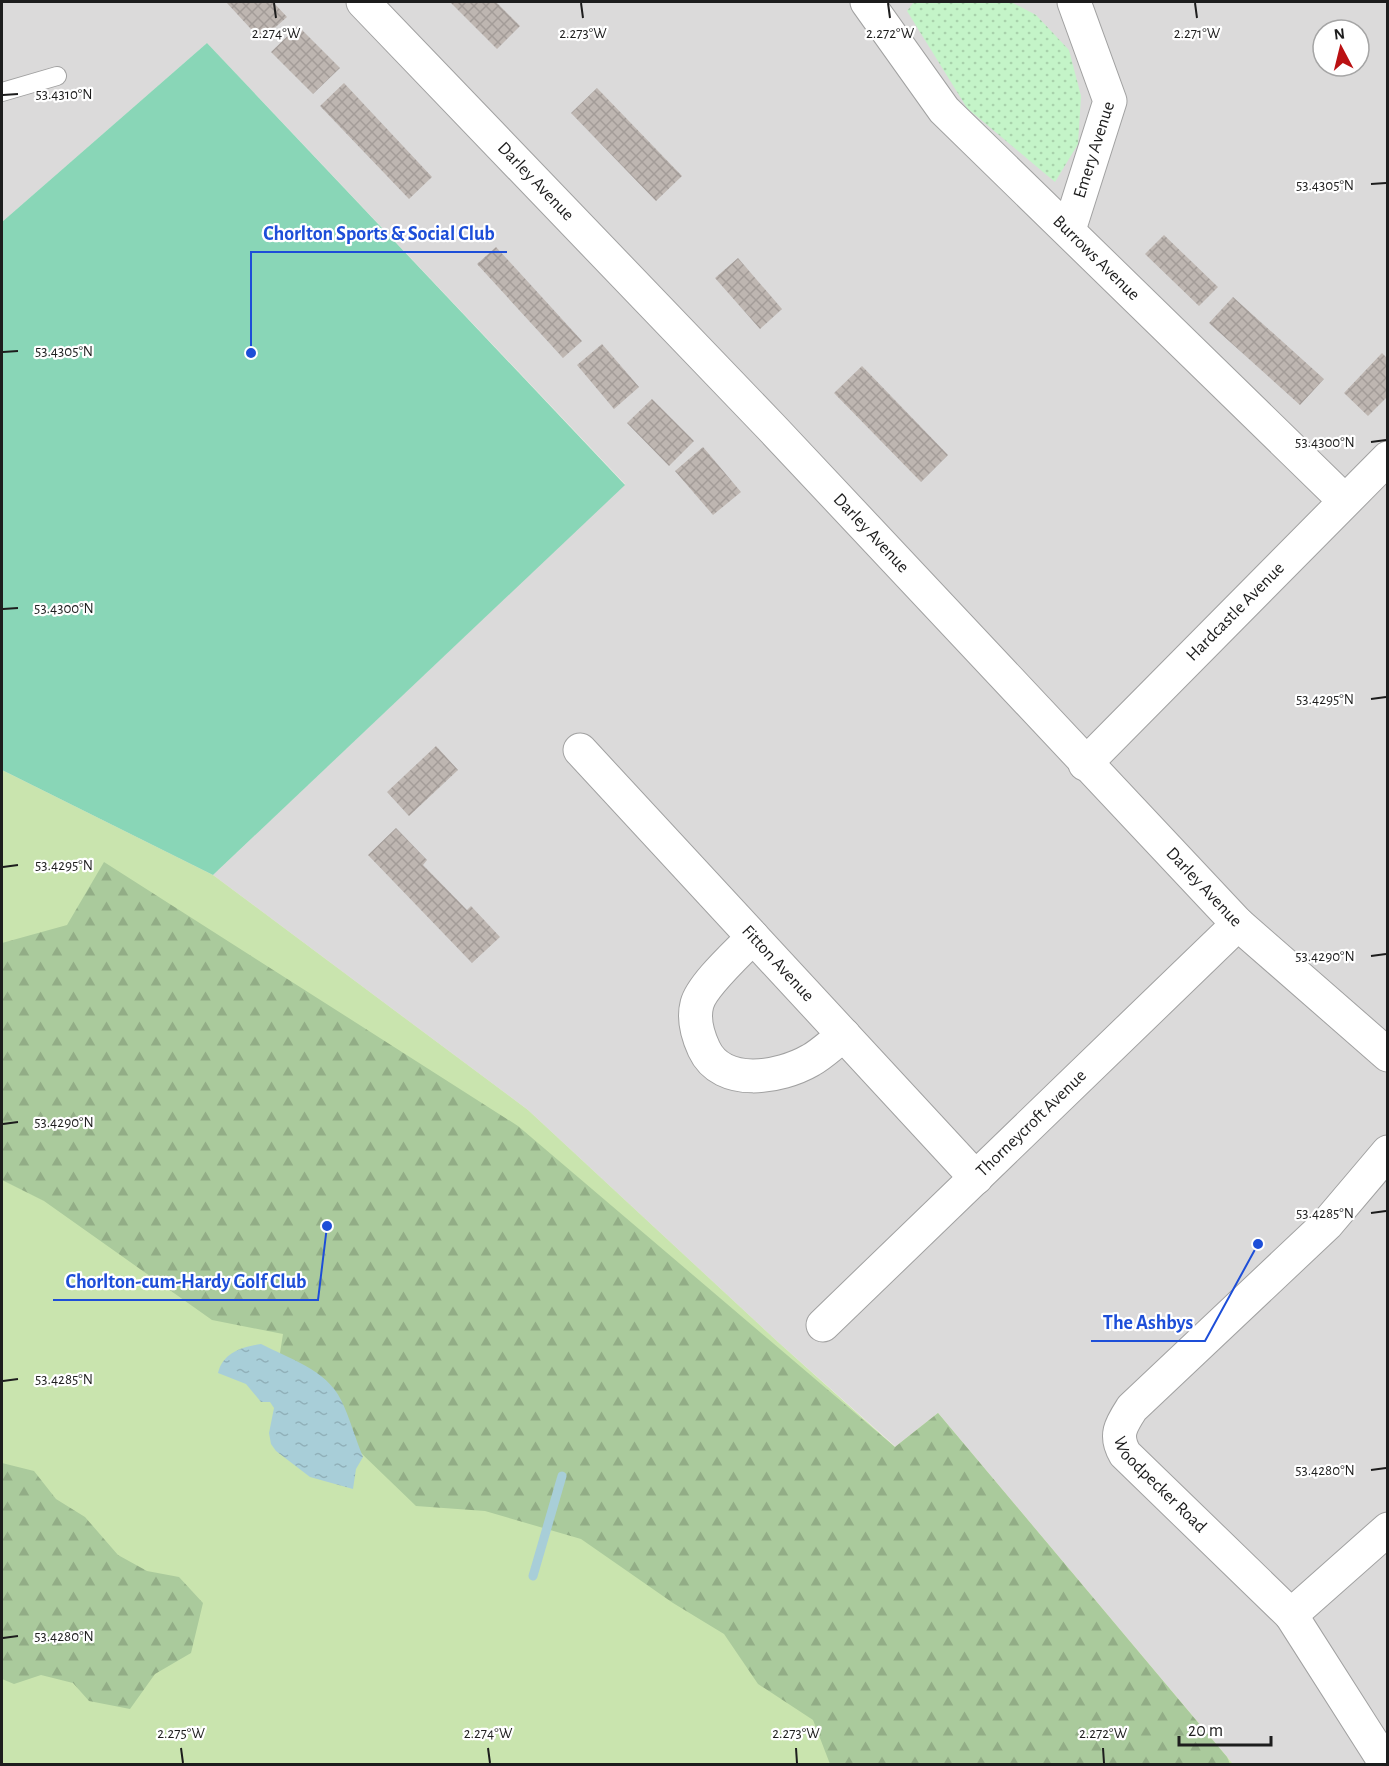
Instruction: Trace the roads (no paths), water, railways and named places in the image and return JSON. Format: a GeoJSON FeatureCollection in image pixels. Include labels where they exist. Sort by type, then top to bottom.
{"type":"FeatureCollection","features":[{"type":"Feature","properties":{"kind":"street","name":"Darley Avenue"},"geometry":{"type":"LineString","coordinates":[[363,2],[764,420],[1085,764],[1239,924],[1388,1055]]}},
{"type":"Feature","properties":{"kind":"street","name":"Burrows Avenue"},"geometry":{"type":"LineString","coordinates":[[867,2],[944,110],[1344,500]]}},
{"type":"Feature","properties":{"kind":"street","name":"Emery Avenue"},"geometry":{"type":"LineString","coordinates":[[1069,230],[1110,101],[1074,2]]}},
{"type":"Feature","properties":{"kind":"street","name":"Hardcastle Avenue"},"geometry":{"type":"LineString","coordinates":[[1085,764],[1388,458]]}},
{"type":"Feature","properties":{"kind":"street","name":"Fitton Avenue"},"geometry":{"type":"LineString","coordinates":[[580,750],[976,1178]]}},
{"type":"Feature","properties":{"kind":"street","name":"Thorneycroft Avenue"},"geometry":{"type":"LineString","coordinates":[[823,1325],[1239,924]]}},
{"type":"Feature","properties":{"kind":"street"},"geometry":{"type":"LineString","coordinates":[[753,938],[716,976],[697,1004],[697,1033],[710,1061],[730,1071],[750,1077],[779,1074],[810,1060],[844,1035]]}},
{"type":"Feature","properties":{"kind":"street","name":"Woodpecker Road"},"geometry":{"type":"LineString","coordinates":[[1386,1764],[1291,1615],[1125,1454],[1118,1442],[1119,1428],[1132,1408],[1327,1224],[1388,1152]]}},
{"type":"Feature","properties":{"kind":"street"},"geometry":{"type":"LineString","coordinates":[[1291,1615],[1388,1529]]}},
{"type":"Feature","properties":{"kind":"lane"},"geometry":{"type":"LineString","coordinates":[[2,92],[57,76]]}},
{"type":"Feature","properties":{"kind":"water"},"geometry":{"type":"Polygon","coordinates":[[[261,1344],[306,1366],[335,1390],[363,1457],[356,1469],[353,1489],[310,1477],[276,1451],[271,1444],[269,1433],[274,1408],[270,1402],[261,1402],[246,1384],[218,1373],[224,1360],[234,1352],[261,1344]]]}},
{"type":"Feature","properties":{"kind":"waterway"},"geometry":{"type":"LineString","coordinates":[[533,1576],[562,1476]]}},
{"type":"Feature","properties":{"kind":"place","name":"Chorlton Sports & Social Club"},"geometry":{"type":"Point","coordinates":[251,353]}},
{"type":"Feature","properties":{"kind":"place","name":"Chorlton-cum-Hardy Golf Club"},"geometry":{"type":"Point","coordinates":[327,1226]}},
{"type":"Feature","properties":{"kind":"place","name":"The Ashbys"},"geometry":{"type":"Point","coordinates":[1258,1244]}}]}
